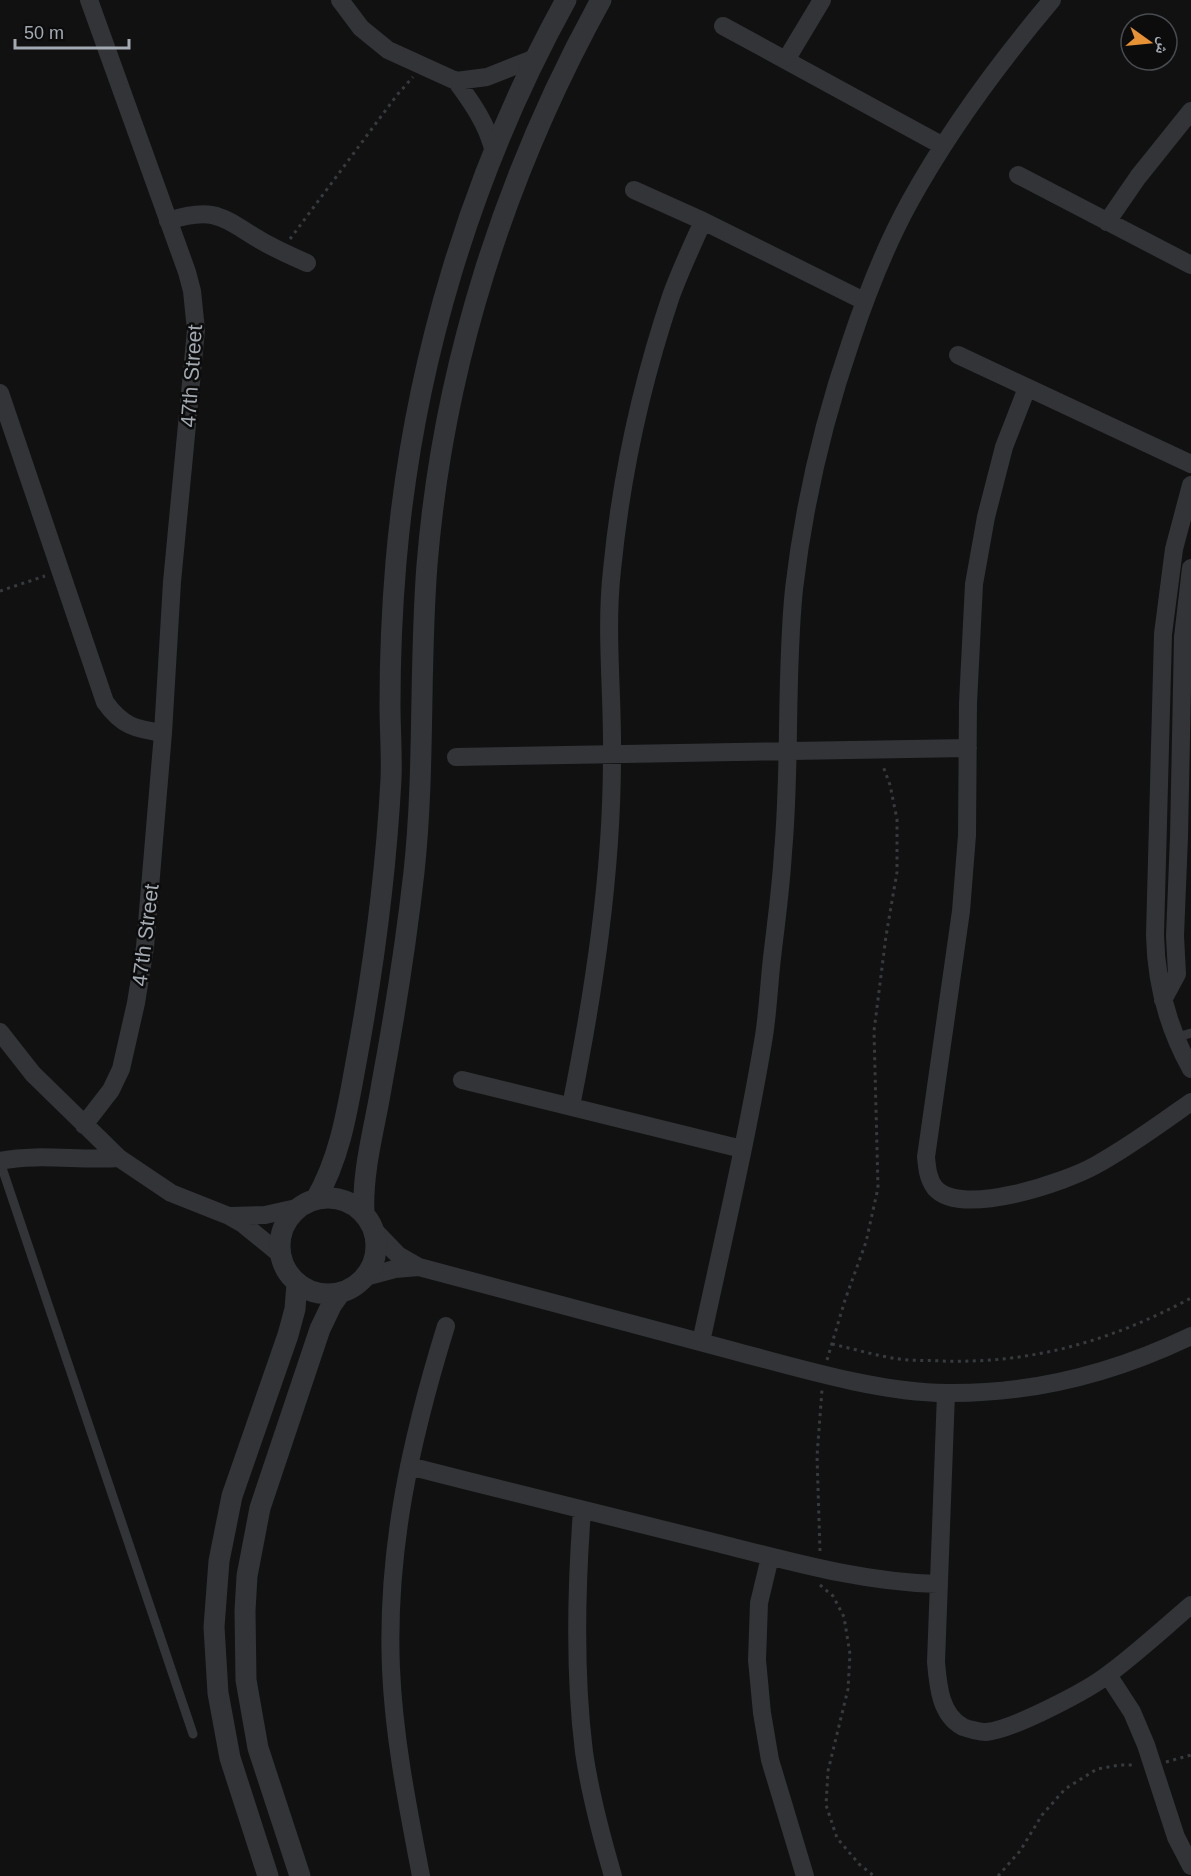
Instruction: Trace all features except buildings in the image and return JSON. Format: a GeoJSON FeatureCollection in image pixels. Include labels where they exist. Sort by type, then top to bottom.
{"type":"FeatureCollection","features":[{"type":"Feature","properties":{"kind":"street","name":"47th Street"},"geometry":{"type":"LineString","coordinates":[[84,1125],[111,1090],[121,1069],[136,1003],[148,916],[173,571],[196,330],[192,291],[89,0]]}},
{"type":"Feature","properties":{"kind":"street"},"geometry":{"type":"LineString","coordinates":[[340,0],[350,15],[374,40],[403,58],[456,81],[486,126],[494,152]]}},
{"type":"Feature","properties":{"kind":"street"},"geometry":{"type":"LineString","coordinates":[[419,1268],[395,1269],[365,1278],[340,1293],[319,1293],[297,1283],[287,1271],[280,1244],[286,1223],[308,1203],[331,1172],[340,1141],[362,1029],[378,918],[391,776],[391,657],[396,563],[409,458],[430,354],[458,252],[494,152],[535,58],[566,0]]}},
{"type":"Feature","properties":{"kind":"street"},"geometry":{"type":"LineString","coordinates":[[365,1278],[375,1260],[376,1250],[369,1222],[366,1164],[401,977],[417,844],[422,777],[427,567],[436,485],[449,413],[472,312],[507,204],[550,101],[601,0]]}},
{"type":"Feature","properties":{"kind":"street"},"geometry":{"type":"LineString","coordinates":[[786,60],[822,0]]}},
{"type":"Feature","properties":{"kind":"street"},"geometry":{"type":"LineString","coordinates":[[701,1342],[764,1033],[784,851],[788,674],[794,591],[804,516],[819,443],[837,380],[864,301],[909,203],[1005,55],[1052,0]]}},
{"type":"Feature","properties":{"kind":"street"},"geometry":{"type":"LineString","coordinates":[[723,26],[944,146]]}},
{"type":"Feature","properties":{"kind":"street"},"geometry":{"type":"LineString","coordinates":[[456,81],[495,74],[535,58]]}},
{"type":"Feature","properties":{"kind":"street"},"geometry":{"type":"LineString","coordinates":[[1107,222],[1138,177],[1191,111]]}},
{"type":"Feature","properties":{"kind":"street"},"geometry":{"type":"LineString","coordinates":[[1018,175],[1191,266]]}},
{"type":"Feature","properties":{"kind":"street"},"geometry":{"type":"LineString","coordinates":[[633,190],[703,221],[864,301]]}},
{"type":"Feature","properties":{"kind":"street"},"geometry":{"type":"LineString","coordinates":[[168,221],[193,214],[214,215],[234,223],[280,251],[307,263]]}},
{"type":"Feature","properties":{"kind":"street"},"geometry":{"type":"LineString","coordinates":[[571,1106],[596,972],[603,907],[612,756],[609,665],[611,572],[624,481],[643,391],[668,306],[703,221]]}},
{"type":"Feature","properties":{"kind":"street"},"geometry":{"type":"LineString","coordinates":[[958,355],[1191,464]]}},
{"type":"Feature","properties":{"kind":"street"},"geometry":{"type":"LineString","coordinates":[[1027,387],[1004,447],[986,517],[974,584],[970,662],[967,835],[961,911],[926,1157],[928,1174],[935,1188],[947,1197],[960,1199],[1007,1196],[1037,1189],[1095,1166],[1191,1102]]}},
{"type":"Feature","properties":{"kind":"street"},"geometry":{"type":"LineString","coordinates":[[0,393],[105,702],[112,712],[130,727],[163,733]]}},
{"type":"Feature","properties":{"kind":"street"},"geometry":{"type":"LineString","coordinates":[[1191,485],[1174,549],[1163,634],[1155,935],[1157,976],[1163,1000],[1183,1035],[1191,1069]]}},
{"type":"Feature","properties":{"kind":"street"},"geometry":{"type":"LineString","coordinates":[[1163,1000],[1177,974],[1175,936],[1184,871],[1183,638],[1191,568]]}},
{"type":"Feature","properties":{"kind":"street"},"geometry":{"type":"LineString","coordinates":[[456,757],[788,753],[969,748]]}},
{"type":"Feature","properties":{"kind":"street"},"geometry":{"type":"LineString","coordinates":[[0,1032],[33,1074],[119,1158],[171,1193],[229,1216],[257,1233],[281,1255]]}},
{"type":"Feature","properties":{"kind":"street"},"geometry":{"type":"LineString","coordinates":[[462,1080],[742,1149]]}},
{"type":"Feature","properties":{"kind":"street"},"geometry":{"type":"LineString","coordinates":[[0,1162],[31,1157],[86,1160],[119,1158]]}},
{"type":"Feature","properties":{"kind":"street"},"geometry":{"type":"LineString","coordinates":[[229,1216],[265,1215],[325,1198],[342,1200],[369,1222],[398,1255],[419,1268],[823,1373],[885,1386],[946,1393],[991,1392],[1060,1383],[1127,1364],[1191,1336]]}},
{"type":"Feature","properties":{"kind":"street"},"geometry":{"type":"LineString","coordinates":[[268,1876],[239,1790],[223,1725],[215,1660],[216,1594],[221,1550],[232,1496],[288,1335],[295,1309],[297,1283]]}},
{"type":"Feature","properties":{"kind":"street"},"geometry":{"type":"LineString","coordinates":[[300,1876],[258,1748],[246,1680],[245,1611],[249,1565],[260,1508],[320,1329],[340,1293]]}},
{"type":"Feature","properties":{"kind":"street"},"geometry":{"type":"LineString","coordinates":[[421,1876],[398,1743],[391,1669],[392,1597],[397,1525],[421,1412],[446,1326]]}},
{"type":"Feature","properties":{"kind":"street"},"geometry":{"type":"LineString","coordinates":[[946,1393],[937,1584],[936,1662],[939,1693],[948,1713],[963,1727],[985,1732],[1014,1724],[1060,1703],[1108,1675],[1191,1605]]}},
{"type":"Feature","properties":{"kind":"street"},"geometry":{"type":"LineString","coordinates":[[409,1466],[770,1557],[879,1580],[937,1584]]}},
{"type":"Feature","properties":{"kind":"street"},"geometry":{"type":"LineString","coordinates":[[582,1511],[578,1563],[578,1689],[586,1763],[596,1813],[613,1876]]}},
{"type":"Feature","properties":{"kind":"street"},"geometry":{"type":"LineString","coordinates":[[770,1557],[759,1603],[757,1660],[762,1713],[770,1760],[805,1876]]}},
{"type":"Feature","properties":{"kind":"street"},"geometry":{"type":"LineString","coordinates":[[1108,1675],[1132,1712],[1183,1835],[1191,1866]]}},
{"type":"Feature","properties":{"kind":"lane"},"geometry":{"type":"LineString","coordinates":[[0,1162],[193,1734]]}},
{"type":"Feature","properties":{"kind":"path"},"geometry":{"type":"LineString","coordinates":[[280,251],[331,186],[397,94],[422,66]]}},
{"type":"Feature","properties":{"kind":"path"},"geometry":{"type":"LineString","coordinates":[[0,591],[61,570]]}},
{"type":"Feature","properties":{"kind":"path"},"geometry":{"type":"LineString","coordinates":[[874,1876],[859,1864],[837,1838],[826,1805],[828,1771],[848,1689],[850,1654],[844,1617],[832,1596],[819,1586],[821,1568],[817,1456],[823,1373],[866,1242],[878,1188],[874,1031],[897,872],[897,819],[890,785],[877,750]]}},
{"type":"Feature","properties":{"kind":"path"},"geometry":{"type":"LineString","coordinates":[[832,1344],[900,1359],[970,1362],[1020,1358],[1062,1350],[1113,1335],[1191,1298]]}},
{"type":"Feature","properties":{"kind":"path"},"geometry":{"type":"LineString","coordinates":[[998,1876],[1020,1851],[1042,1815],[1065,1790],[1097,1769],[1120,1765],[1153,1765],[1191,1755]]}}]}
